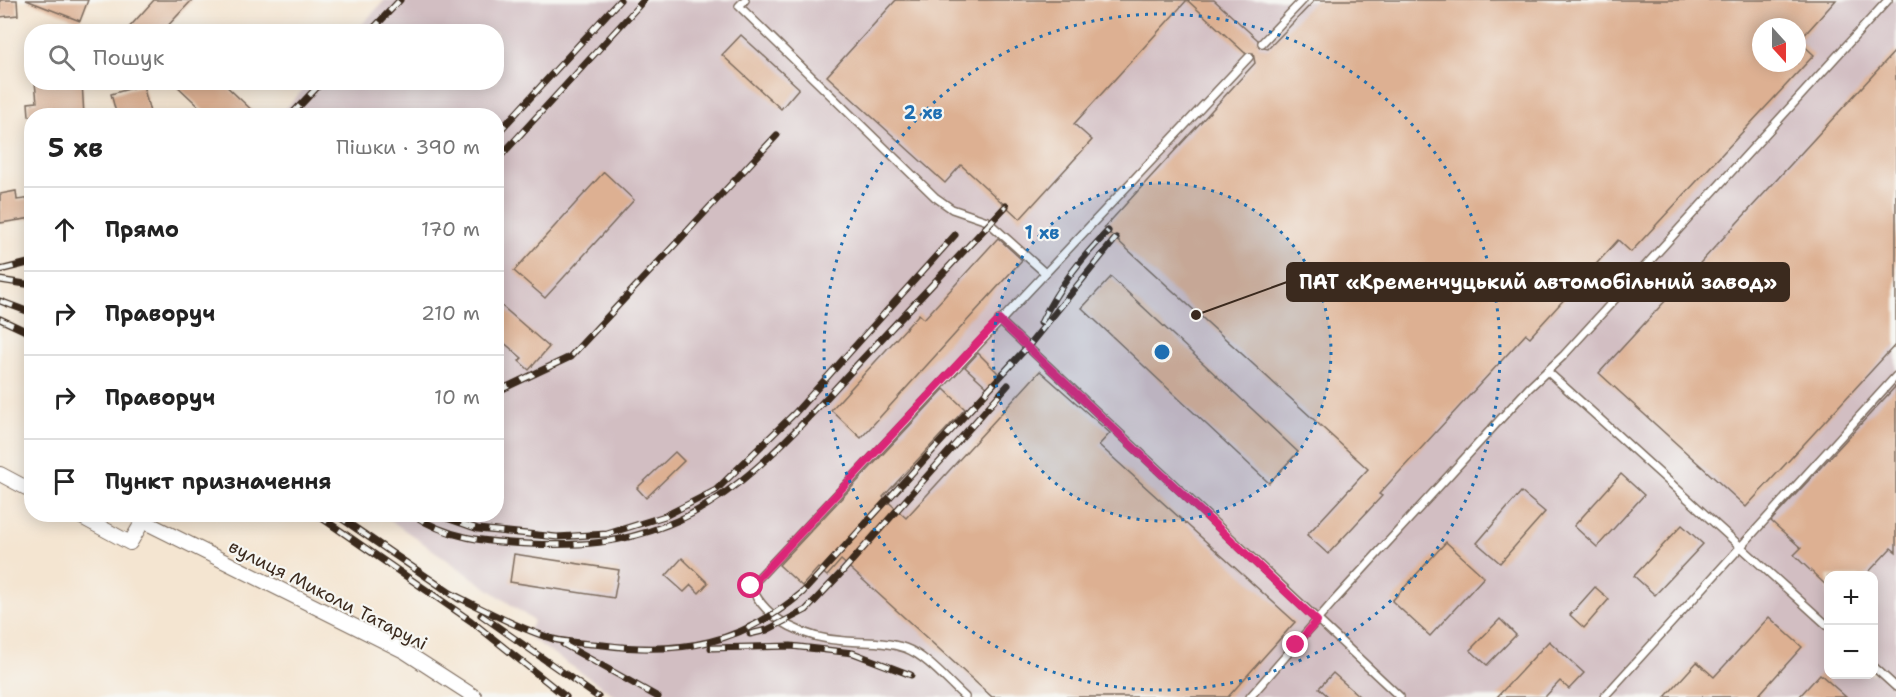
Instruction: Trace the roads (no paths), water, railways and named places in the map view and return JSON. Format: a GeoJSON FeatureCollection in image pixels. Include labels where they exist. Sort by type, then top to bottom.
{"type":"FeatureCollection","features":[{"type":"Feature","properties":{"kind":"street"},"geometry":{"type":"LineString","coordinates":[[0,474],[24,487]]}},
{"type":"Feature","properties":{"kind":"street","name":"вулиця Миколи Татарулі"},"geometry":{"type":"LineString","coordinates":[[91,522],[130,543],[142,522]]}},
{"type":"Feature","properties":{"kind":"street","name":"вулиця Миколи Татарулі"},"geometry":{"type":"LineString","coordinates":[[145,522],[404,651],[476,697]]}},
{"type":"Feature","properties":{"kind":"lane"},"geometry":{"type":"LineString","coordinates":[[745,0],[739,6],[935,197],[952,209],[987,221],[1044,272]]}},
{"type":"Feature","properties":{"kind":"lane"},"geometry":{"type":"LineString","coordinates":[[1262,43],[1303,0]]}},
{"type":"Feature","properties":{"kind":"lane"},"geometry":{"type":"LineString","coordinates":[[1250,697],[1317,621],[1888,0]]}},
{"type":"Feature","properties":{"kind":"lane"},"geometry":{"type":"LineString","coordinates":[[965,697],[907,648],[822,638],[787,625],[758,602],[751,586],[1044,272],[1249,57]]}},
{"type":"Feature","properties":{"kind":"lane"},"geometry":{"type":"LineString","coordinates":[[999,320],[1400,697]]}},
{"type":"Feature","properties":{"kind":"lane"},"geometry":{"type":"LineString","coordinates":[[1547,371],[1827,625]]}},
{"type":"Feature","properties":{"kind":"lane"},"geometry":{"type":"LineString","coordinates":[[1604,697],[1896,376]]}},
{"type":"Feature","properties":{"kind":"lane"},"geometry":{"type":"LineString","coordinates":[[1878,671],[1896,687]]}},
{"type":"Feature","properties":{"kind":"railway"},"geometry":{"type":"LineString","coordinates":[[378,24],[400,0]]}},
{"type":"Feature","properties":{"kind":"railway"},"geometry":{"type":"LineString","coordinates":[[504,126],[620,0]]}},
{"type":"Feature","properties":{"kind":"railway"},"geometry":{"type":"LineString","coordinates":[[504,152],[644,0]]}},
{"type":"Feature","properties":{"kind":"railway"},"geometry":{"type":"LineString","coordinates":[[298,108],[314,90]]}},
{"type":"Feature","properties":{"kind":"railway"},"geometry":{"type":"LineString","coordinates":[[504,388],[570,357],[777,135]]}},
{"type":"Feature","properties":{"kind":"railway"},"geometry":{"type":"LineString","coordinates":[[426,522],[468,538],[565,545],[616,540],[632,536],[667,525],[694,512],[746,477],[770,456],[1006,206]]}},
{"type":"Feature","properties":{"kind":"railway"},"geometry":{"type":"LineString","coordinates":[[1041,323],[1071,274],[1108,231]]}},
{"type":"Feature","properties":{"kind":"railway"},"geometry":{"type":"LineString","coordinates":[[458,522],[478,529],[557,537],[607,534],[665,516],[716,490],[795,413],[955,235]]}},
{"type":"Feature","properties":{"kind":"railway"},"geometry":{"type":"LineString","coordinates":[[452,594],[527,630],[553,639],[631,648],[659,648],[709,642],[757,624],[803,592],[1030,344],[1116,238]]}},
{"type":"Feature","properties":{"kind":"railway"},"geometry":{"type":"LineString","coordinates":[[0,270],[24,264]]}},
{"type":"Feature","properties":{"kind":"railway"},"geometry":{"type":"LineString","coordinates":[[0,280],[24,284]]}},
{"type":"Feature","properties":{"kind":"railway"},"geometry":{"type":"LineString","coordinates":[[0,301],[24,310]]}},
{"type":"Feature","properties":{"kind":"railway"},"geometry":{"type":"LineString","coordinates":[[0,319],[24,330]]}},
{"type":"Feature","properties":{"kind":"railway"},"geometry":{"type":"LineString","coordinates":[[750,634],[767,630],[806,610],[1008,385]]}},
{"type":"Feature","properties":{"kind":"railway"},"geometry":{"type":"LineString","coordinates":[[328,522],[471,621],[566,697]]}},
{"type":"Feature","properties":{"kind":"railway"},"geometry":{"type":"LineString","coordinates":[[347,522],[459,599]]}},
{"type":"Feature","properties":{"kind":"railway"},"geometry":{"type":"LineString","coordinates":[[481,615],[598,697]]}},
{"type":"Feature","properties":{"kind":"railway"},"geometry":{"type":"LineString","coordinates":[[563,644],[658,697]]}},
{"type":"Feature","properties":{"kind":"railway"},"geometry":{"type":"LineString","coordinates":[[711,648],[791,646],[853,653],[911,675]]}},
{"type":"Feature","properties":{"kind":"place","name":"ПАТ «Кременчуцький автомобiльний завод»"},"geometry":{"type":"Point","coordinates":[1196,315]}}]}
